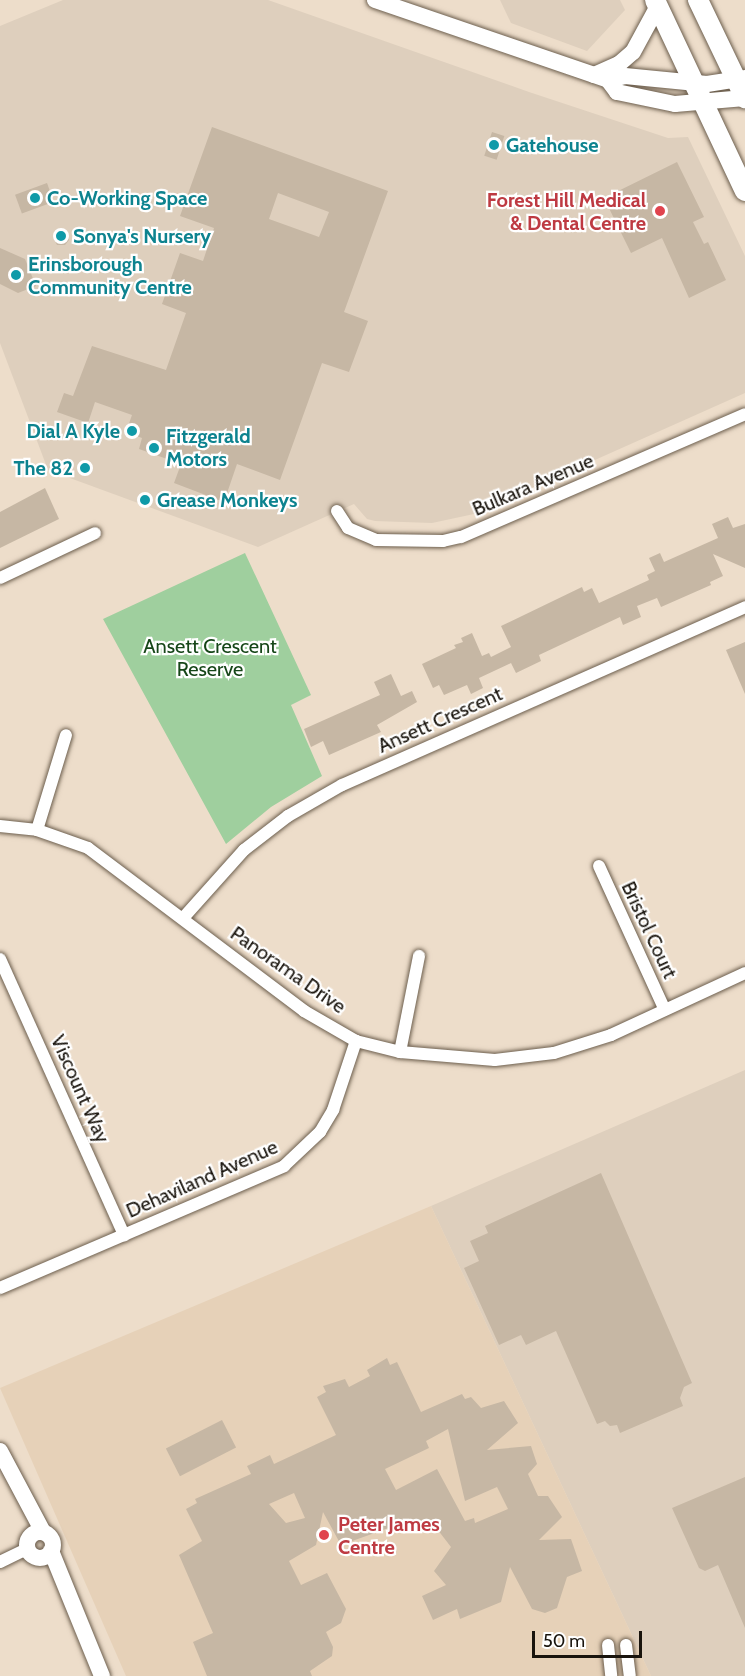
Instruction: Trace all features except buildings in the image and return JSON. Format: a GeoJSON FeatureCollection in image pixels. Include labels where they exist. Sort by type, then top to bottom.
{"type":"FeatureCollection","features":[{"type":"Feature","properties":{"kind":"highway"},"geometry":{"type":"LineString","coordinates":[[698,0],[741,79],[745,98]]}},
{"type":"Feature","properties":{"kind":"highway"},"geometry":{"type":"LineString","coordinates":[[656,3],[745,191]]}},
{"type":"Feature","properties":{"kind":"main road"},"geometry":{"type":"LineString","coordinates":[[375,0],[601,77],[625,76],[695,83],[741,79]]}},
{"type":"Feature","properties":{"kind":"main road"},"geometry":{"type":"LineString","coordinates":[[601,77],[633,52],[656,3]]}},
{"type":"Feature","properties":{"kind":"main road"},"geometry":{"type":"LineString","coordinates":[[601,77],[617,92],[675,104],[745,98]]}},
{"type":"Feature","properties":{"kind":"main road"},"geometry":{"type":"LineString","coordinates":[[0,1451],[16,1486],[43,1532],[52,1539],[51,1551],[68,1599],[102,1676]]}},
{"type":"Feature","properties":{"kind":"main road"},"geometry":{"type":"LineString","coordinates":[[16,1486],[30,1549],[68,1599]]}},
{"type":"Feature","properties":{"kind":"main road"},"geometry":{"type":"LineString","coordinates":[[30,1549],[32,1534],[43,1532]]}},
{"type":"Feature","properties":{"kind":"main road"},"geometry":{"type":"LineString","coordinates":[[30,1549],[46,1557],[51,1551]]}},
{"type":"Feature","properties":{"kind":"street","name":"Bulkara Avenue"},"geometry":{"type":"LineString","coordinates":[[338,511],[348,528],[376,540],[452,539],[480,530],[745,414]]}},
{"type":"Feature","properties":{"kind":"street"},"geometry":{"type":"LineString","coordinates":[[0,578],[95,533]]}},
{"type":"Feature","properties":{"kind":"street","name":"Ansett Crescent"},"geometry":{"type":"LineString","coordinates":[[184,917],[244,850],[288,816],[342,785],[745,607]]}},
{"type":"Feature","properties":{"kind":"street"},"geometry":{"type":"LineString","coordinates":[[37,830],[66,735]]}},
{"type":"Feature","properties":{"kind":"street","name":"Panorama Drive"},"geometry":{"type":"LineString","coordinates":[[0,826],[37,830],[88,848],[184,917],[304,1011],[356,1041],[400,1052],[495,1060],[554,1053],[611,1035],[745,973]]}},
{"type":"Feature","properties":{"kind":"street","name":"Bristol Court"},"geometry":{"type":"LineString","coordinates":[[599,866],[665,1010]]}},
{"type":"Feature","properties":{"kind":"street"},"geometry":{"type":"LineString","coordinates":[[400,1052],[419,956]]}},
{"type":"Feature","properties":{"kind":"street","name":"Viscount Way"},"geometry":{"type":"LineString","coordinates":[[0,959],[124,1235]]}},
{"type":"Feature","properties":{"kind":"street","name":"Dehaviland Avenue"},"geometry":{"type":"LineString","coordinates":[[0,1288],[263,1177],[303,1151],[333,1110],[356,1041]]}},
{"type":"Feature","properties":{"kind":"street"},"geometry":{"type":"LineString","coordinates":[[0,1562],[30,1549]]}},
{"type":"Feature","properties":{"kind":"street"},"geometry":{"type":"LineString","coordinates":[[608,1645],[611,1676]]}},
{"type":"Feature","properties":{"kind":"street"},"geometry":{"type":"LineString","coordinates":[[626,1645],[630,1676]]}},
{"type":"Feature","properties":{"kind":"shaded area"},"geometry":{"type":"Polygon","coordinates":[[[63,0],[268,0],[529,92],[668,138],[688,137],[745,256],[745,393],[474,514],[432,523],[375,521],[367,519],[354,504],[258,547],[48,470],[0,343],[0,26],[63,0]]]}},
{"type":"Feature","properties":{"kind":"shaded area"},"geometry":{"type":"Polygon","coordinates":[[[500,0],[620,0],[625,10],[587,51],[511,23],[500,0]]]}},
{"type":"Feature","properties":{"kind":"shaded area"},"geometry":{"type":"Polygon","coordinates":[[[745,1070],[745,1676],[651,1676],[431,1206],[745,1070]]]}},
{"type":"Feature","properties":{"kind":"shaded area","name":"Peter James Centre"},"geometry":{"type":"Polygon","coordinates":[[[431,1206],[651,1676],[126,1676],[0,1388],[431,1206]]]}},
{"type":"Feature","properties":{"kind":"green space","name":"Ansett Crescent Reserve"},"geometry":{"type":"Polygon","coordinates":[[[245,553],[311,695],[291,705],[322,776],[271,807],[226,844],[103,619],[245,553]]]}},
{"type":"Feature","properties":{"kind":"place","name":"Gatehouse"},"geometry":{"type":"Point","coordinates":[494,145]}},
{"type":"Feature","properties":{"kind":"place","name":"Co-Working Space"},"geometry":{"type":"Point","coordinates":[35,198]}},
{"type":"Feature","properties":{"kind":"place","name":"Forest Hill Medical & Dental Centre"},"geometry":{"type":"Point","coordinates":[660,211]}},
{"type":"Feature","properties":{"kind":"place","name":"Sonya's Nursery"},"geometry":{"type":"Point","coordinates":[61,236]}},
{"type":"Feature","properties":{"kind":"place","name":"Erinsborough Community Centre"},"geometry":{"type":"Point","coordinates":[16,275]}},
{"type":"Feature","properties":{"kind":"place","name":"Dial A Kyle"},"geometry":{"type":"Point","coordinates":[132,431]}},
{"type":"Feature","properties":{"kind":"place","name":"Fitzgerald Motors"},"geometry":{"type":"Point","coordinates":[154,448]}},
{"type":"Feature","properties":{"kind":"place","name":"The 82"},"geometry":{"type":"Point","coordinates":[85,468]}},
{"type":"Feature","properties":{"kind":"place","name":"Grease Monkeys"},"geometry":{"type":"Point","coordinates":[145,500]}},
{"type":"Feature","properties":{"kind":"place","name":"Peter James Centre"},"geometry":{"type":"Point","coordinates":[324,1535]}}]}
